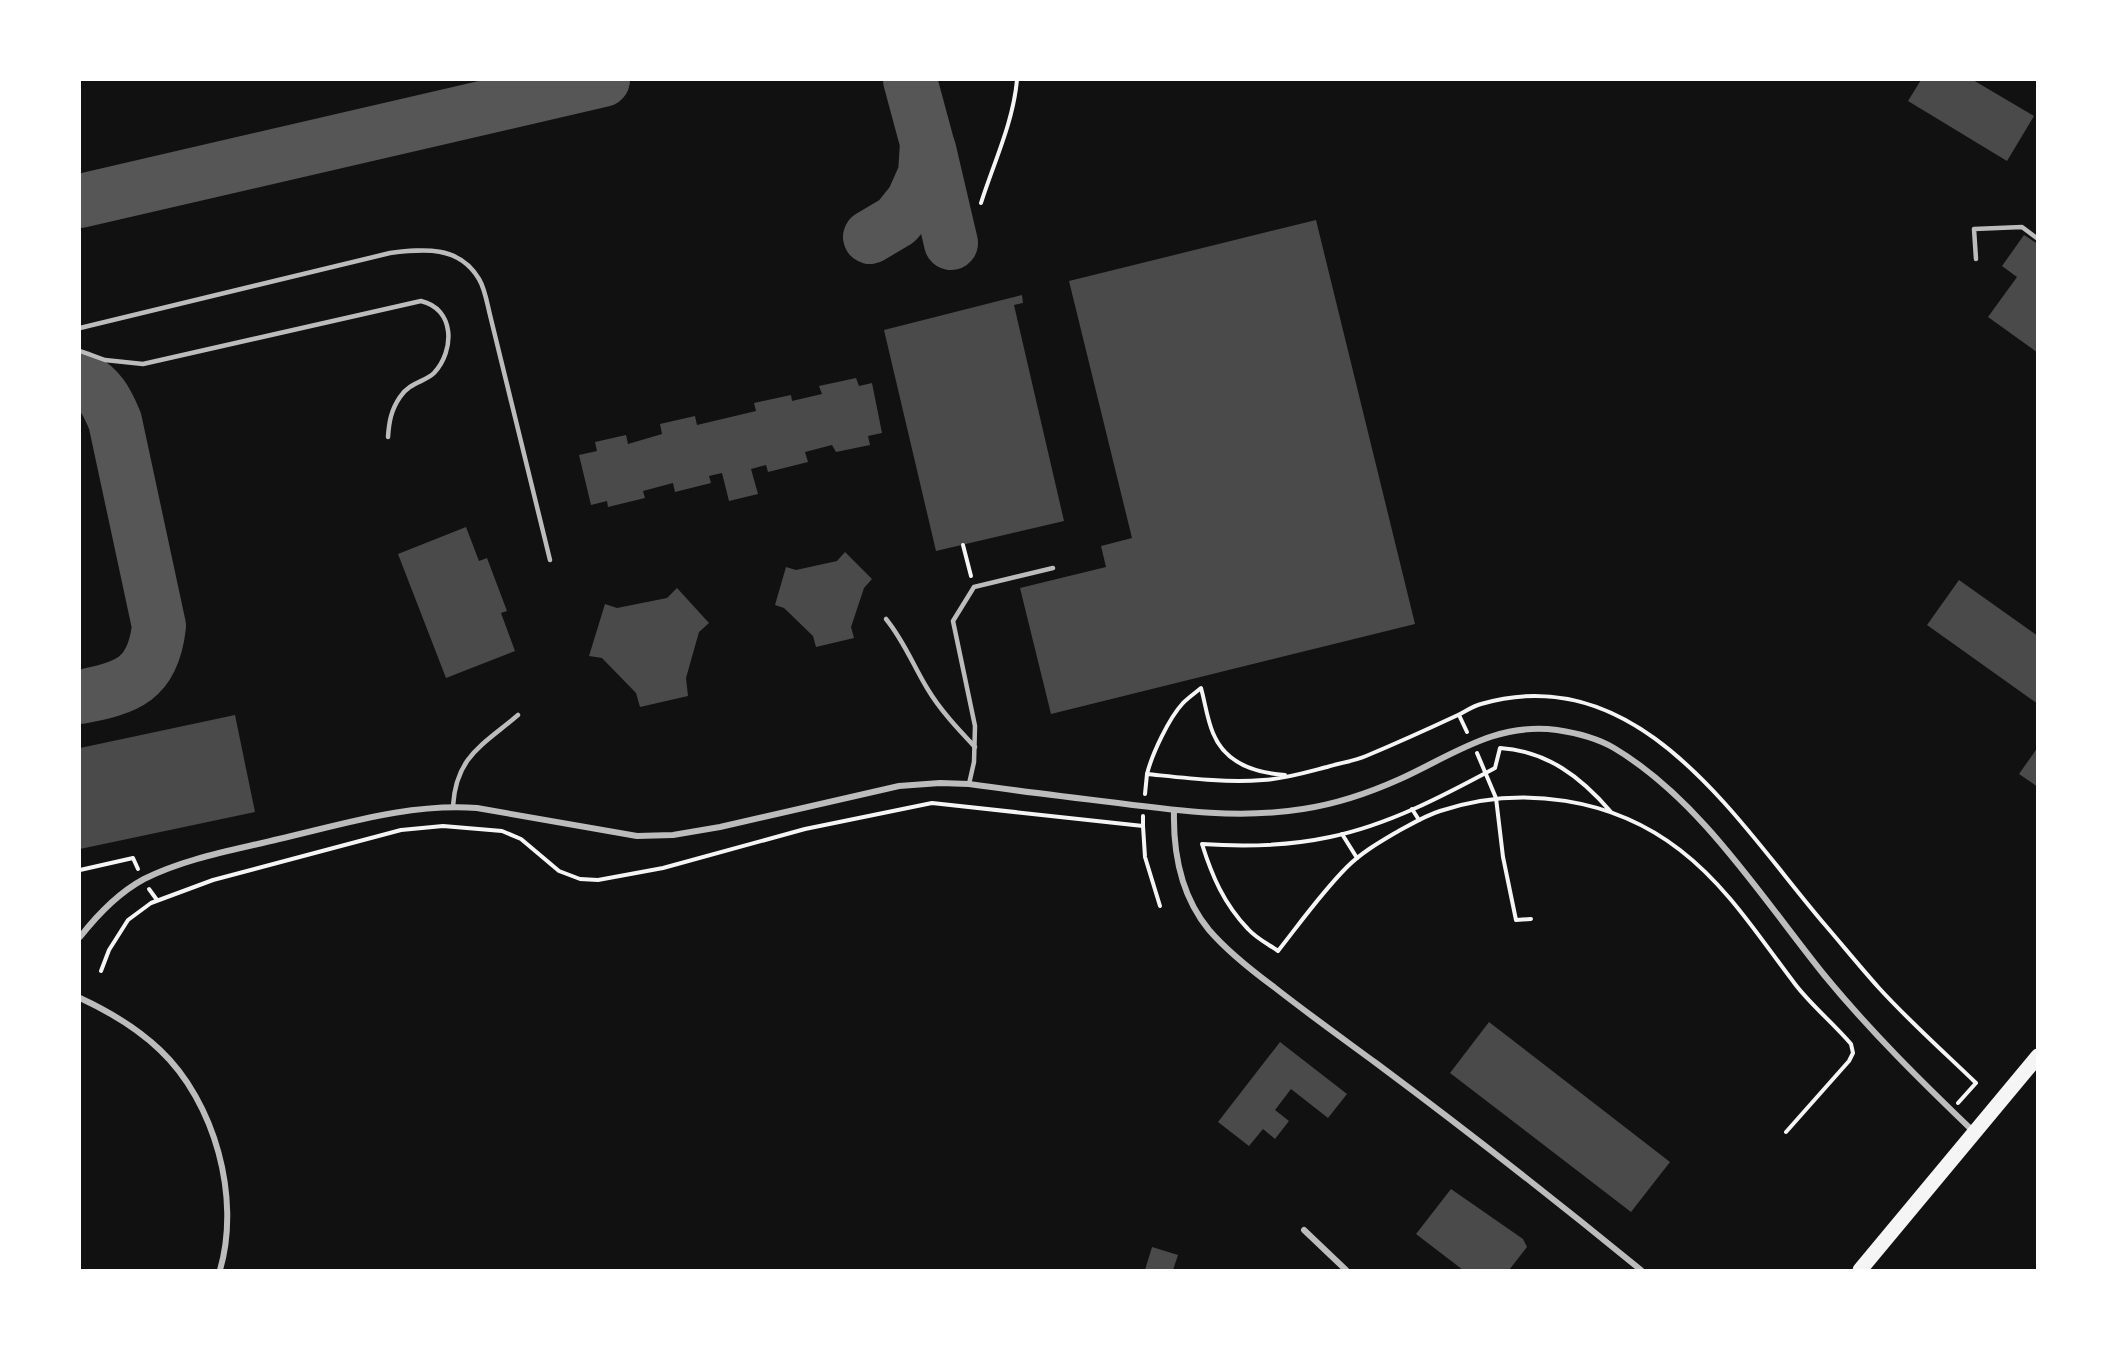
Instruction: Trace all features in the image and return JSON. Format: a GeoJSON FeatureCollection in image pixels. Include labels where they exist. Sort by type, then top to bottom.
{"type":"FeatureCollection","features":[{"type":"Feature","properties":{"kind":"main road"},"geometry":{"type":"LineString","coordinates":[[1860,1270],[2037,1056]]}},
{"type":"Feature","properties":{"kind":"street"},"geometry":{"type":"LineString","coordinates":[[80,937],[120,894],[143,880],[175,866],[236,849],[421,808],[453,806],[477,808],[637,836],[673,836],[777,815],[899,786],[940,783],[969,784],[1174,811],[1274,812],[1337,802],[1401,779],[1472,743],[1505,732],[1547,729],[1591,737],[1611,746],[1632,760],[1673,795],[1708,830],[1855,1011],[1974,1132]]}},
{"type":"Feature","properties":{"kind":"street"},"geometry":{"type":"LineString","coordinates":[[1174,811],[1173,836],[1183,883],[1194,908],[1208,929],[1226,948],[1282,994],[1468,1132],[1641,1270]]}},
{"type":"Feature","properties":{"kind":"street"},"geometry":{"type":"LineString","coordinates":[[80,998],[122,1021],[160,1050],[175,1067],[201,1105],[223,1169],[228,1208],[228,1229],[220,1270]]}},
{"type":"Feature","properties":{"kind":"street"},"geometry":{"type":"LineString","coordinates":[[1304,1230],[1346,1270]]}},
{"type":"Feature","properties":{"kind":"lane"},"geometry":{"type":"LineString","coordinates":[[1976,259],[1974,230],[2022,227],[2037,239]]}},
{"type":"Feature","properties":{"kind":"lane"},"geometry":{"type":"LineString","coordinates":[[80,328],[390,253],[424,249],[456,256],[472,268],[480,280],[550,560]]}},
{"type":"Feature","properties":{"kind":"lane"},"geometry":{"type":"LineString","coordinates":[[80,351],[105,360],[143,364],[422,301],[432,303],[441,310],[449,331],[444,358],[432,374],[413,383],[400,396],[390,413],[387,437]]}},
{"type":"Feature","properties":{"kind":"lane"},"geometry":{"type":"LineString","coordinates":[[969,784],[975,747],[975,726],[953,621],[974,587],[1053,568]]}},
{"type":"Feature","properties":{"kind":"lane"},"geometry":{"type":"LineString","coordinates":[[886,619],[900,636],[927,689],[951,721],[975,747]]}},
{"type":"Feature","properties":{"kind":"lane"},"geometry":{"type":"LineString","coordinates":[[453,806],[456,782],[466,762],[473,753],[518,715]]}},
{"type":"Feature","properties":{"kind":"path"},"geometry":{"type":"LineString","coordinates":[[981,202],[1005,134],[1016,93],[1017,80]]}},
{"type":"Feature","properties":{"kind":"path"},"geometry":{"type":"LineString","coordinates":[[963,545],[974,587]]}},
{"type":"Feature","properties":{"kind":"path"},"geometry":{"type":"LineString","coordinates":[[1160,906],[1145,856],[1143,807],[1149,766],[1182,704],[1201,688],[1213,734],[1224,752],[1239,764],[1264,773],[1292,775]]}},
{"type":"Feature","properties":{"kind":"path"},"geometry":{"type":"LineString","coordinates":[[1147,774],[1223,781],[1265,780],[1364,757],[1479,704],[1512,697],[1542,695],[1576,700],[1601,707],[1651,737],[1687,765],[1739,818],[1813,911],[1880,989],[1976,1083],[1951,1110]]}},
{"type":"Feature","properties":{"kind":"path"},"geometry":{"type":"LineString","coordinates":[[1459,714],[1496,798],[1503,857],[1516,920],[1531,920]]}},
{"type":"Feature","properties":{"kind":"path"},"geometry":{"type":"LineString","coordinates":[[1611,812],[1592,789],[1572,774],[1535,754],[1500,748],[1495,768],[1412,809],[1364,828],[1298,843],[1234,846],[1202,844],[1225,902],[1249,931],[1278,951],[1320,898],[1357,858],[1373,846],[1440,811],[1496,798],[1569,800],[1611,812],[1649,828],[1682,851],[1724,890],[1797,986],[1851,1044],[1853,1053],[1849,1061],[1786,1131]]}},
{"type":"Feature","properties":{"kind":"path"},"geometry":{"type":"LineString","coordinates":[[101,971],[109,950],[128,920],[157,900],[213,880],[401,830],[443,826],[502,831],[521,839],[559,871],[580,879],[598,880],[663,868],[805,829],[932,803],[1143,826]]}},
{"type":"Feature","properties":{"kind":"path"},"geometry":{"type":"LineString","coordinates":[[1412,809],[1419,820]]}},
{"type":"Feature","properties":{"kind":"path"},"geometry":{"type":"LineString","coordinates":[[1342,834],[1357,858]]}},
{"type":"Feature","properties":{"kind":"path"},"geometry":{"type":"LineString","coordinates":[[80,870],[133,858],[143,880],[157,900]]}},
{"type":"Feature","properties":{"kind":"building"},"geometry":{"type":"Polygon","coordinates":[[[1921,80],[1973,80],[2034,116],[2007,161],[1908,101],[1921,80]]]}},
{"type":"Feature","properties":{"kind":"building"},"geometry":{"type":"Polygon","coordinates":[[[1316,220],[1415,624],[1051,714],[1020,588],[1106,567],[1101,546],[1132,538],[1069,281],[1316,220]]]}},
{"type":"Feature","properties":{"kind":"building"},"geometry":{"type":"Polygon","coordinates":[[[2024,235],[2038,244],[2038,353],[1988,317],[2017,277],[2002,266],[2024,235]]]}},
{"type":"Feature","properties":{"kind":"building"},"geometry":{"type":"Polygon","coordinates":[[[1022,295],[1023,303],[1014,305],[1064,521],[936,551],[884,330],[1022,295]]]}},
{"type":"Feature","properties":{"kind":"building"},"geometry":{"type":"Polygon","coordinates":[[[856,378],[859,386],[872,383],[882,433],[868,436],[870,445],[836,452],[832,445],[805,452],[808,462],[768,472],[766,465],[751,469],[758,494],[729,501],[722,473],[709,476],[711,483],[675,492],[673,483],[643,491],[645,498],[608,507],[607,501],[591,505],[579,455],[597,451],[595,442],[626,435],[628,444],[662,434],[660,424],[695,416],[697,425],[756,411],[754,403],[791,395],[792,401],[822,394],[819,386],[856,378]]]}},
{"type":"Feature","properties":{"kind":"building"},"geometry":{"type":"Polygon","coordinates":[[[466,527],[479,561],[487,558],[507,611],[501,613],[515,651],[446,678],[398,554],[466,527]]]}},
{"type":"Feature","properties":{"kind":"building"},"geometry":{"type":"Polygon","coordinates":[[[845,552],[872,579],[864,588],[851,627],[854,638],[816,647],[813,636],[784,608],[775,605],[786,567],[796,570],[837,561],[845,552]]]}},
{"type":"Feature","properties":{"kind":"building"},"geometry":{"type":"Polygon","coordinates":[[[1959,580],[2038,636],[2038,704],[1927,625],[1959,580]]]}},
{"type":"Feature","properties":{"kind":"building"},"geometry":{"type":"Polygon","coordinates":[[[677,588],[709,623],[699,632],[686,678],[688,696],[640,707],[636,693],[602,658],[589,656],[605,604],[617,608],[667,598],[677,588]]]}},
{"type":"Feature","properties":{"kind":"building"},"geometry":{"type":"Polygon","coordinates":[[[235,715],[255,812],[80,849],[80,748],[235,715]]]}},
{"type":"Feature","properties":{"kind":"building"},"geometry":{"type":"Polygon","coordinates":[[[2038,747],[2038,787],[2019,774],[2038,747]]]}},
{"type":"Feature","properties":{"kind":"building"},"geometry":{"type":"Polygon","coordinates":[[[1489,1022],[1670,1162],[1631,1212],[1450,1073],[1489,1022]]]}},
{"type":"Feature","properties":{"kind":"building"},"geometry":{"type":"Polygon","coordinates":[[[1280,1042],[1347,1094],[1328,1118],[1291,1089],[1275,1110],[1289,1121],[1275,1139],[1263,1129],[1249,1146],[1218,1122],[1280,1042]]]}},
{"type":"Feature","properties":{"kind":"building"},"geometry":{"type":"Polygon","coordinates":[[[1451,1189],[1523,1239],[1527,1247],[1509,1270],[1463,1270],[1416,1234],[1451,1189]]]}},
{"type":"Feature","properties":{"kind":"building"},"geometry":{"type":"Polygon","coordinates":[[[1152,1247],[1178,1255],[1173,1270],[1145,1270],[1152,1247]]]}},
{"type":"Feature","properties":{"kind":"taxiway"},"geometry":{"type":"LineString","coordinates":[[80,201],[603,80]]}},
{"type":"Feature","properties":{"kind":"taxiway"},"geometry":{"type":"LineString","coordinates":[[870,237],[897,221],[913,201],[925,174],[927,143],[910,80]]}},
{"type":"Feature","properties":{"kind":"taxiway"},"geometry":{"type":"LineString","coordinates":[[929,149],[951,243]]}},
{"type":"Feature","properties":{"kind":"taxiway"},"geometry":{"type":"LineString","coordinates":[[80,377],[102,395],[115,421],[159,626],[151,659],[144,670],[124,685],[80,697]]}}]}
